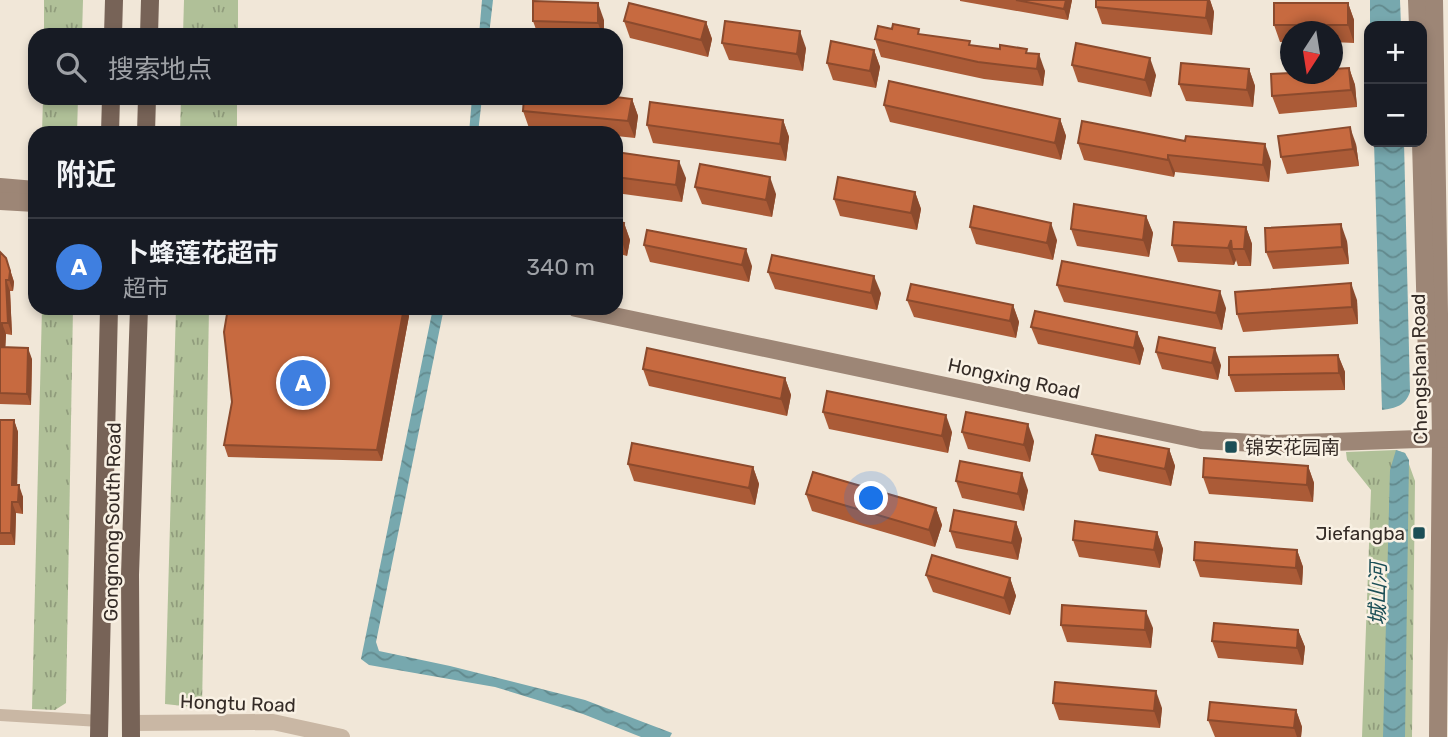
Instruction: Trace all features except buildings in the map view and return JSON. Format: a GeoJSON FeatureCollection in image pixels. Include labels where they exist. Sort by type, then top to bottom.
{"type":"FeatureCollection","features":[{"type":"Feature","properties":{"kind":"main road"},"geometry":{"type":"LineString","coordinates":[[113,28],[114,0]]}},
{"type":"Feature","properties":{"kind":"main road"},"geometry":{"type":"LineString","coordinates":[[149,28],[150,0]]}},
{"type":"Feature","properties":{"kind":"main road"},"geometry":{"type":"LineString","coordinates":[[1417,0],[1418,21]]}},
{"type":"Feature","properties":{"kind":"main road","name":"Chengshan Road"},"geometry":{"type":"LineString","coordinates":[[1434,0],[1439,433],[1444,586],[1438,737]]}},
{"type":"Feature","properties":{"kind":"main road"},"geometry":{"type":"LineString","coordinates":[[110,126],[111,105]]}},
{"type":"Feature","properties":{"kind":"main road"},"geometry":{"type":"LineString","coordinates":[[146,126],[147,105]]}},
{"type":"Feature","properties":{"kind":"main road","name":"Chengshan Road"},"geometry":{"type":"LineString","coordinates":[[1421,147],[1439,433],[1429,737]]}},
{"type":"Feature","properties":{"kind":"main road"},"geometry":{"type":"LineString","coordinates":[[0,187],[28,189]]}},
{"type":"Feature","properties":{"kind":"main road"},"geometry":{"type":"LineString","coordinates":[[0,201],[28,203]]}},
{"type":"Feature","properties":{"kind":"main road","name":"Hongxing Road"},"geometry":{"type":"LineString","coordinates":[[623,308],[882,359],[1202,428],[1276,433],[1439,433]]}},
{"type":"Feature","properties":{"kind":"main road","name":"Gongnong South Road"},"geometry":{"type":"LineString","coordinates":[[100,729],[109,315]]}},
{"type":"Feature","properties":{"kind":"main road","name":"Gongnong South Road"},"geometry":{"type":"LineString","coordinates":[[131,730],[130,575],[139,315]]}},
{"type":"Feature","properties":{"kind":"main road","name":"Hongxing Road"},"geometry":{"type":"LineString","coordinates":[[609,315],[1201,440],[1274,444],[1439,433]]}},
{"type":"Feature","properties":{"kind":"street"},"geometry":{"type":"LineString","coordinates":[[0,715],[100,729]]}},
{"type":"Feature","properties":{"kind":"street","name":"Hongtu Road"},"geometry":{"type":"LineString","coordinates":[[131,730],[272,722],[342,737]]}},
{"type":"Feature","properties":{"kind":"green space"},"geometry":{"type":"Polygon","coordinates":[[[44,0],[83,0],[82,28],[44,28],[44,0]]]}},
{"type":"Feature","properties":{"kind":"green space"},"geometry":{"type":"Polygon","coordinates":[[[184,0],[238,0],[238,28],[183,28],[184,0]]]}},
{"type":"Feature","properties":{"kind":"green space"},"geometry":{"type":"Polygon","coordinates":[[[43,105],[78,105],[77,126],[42,126],[43,105]]]}},
{"type":"Feature","properties":{"kind":"green space"},"geometry":{"type":"Polygon","coordinates":[[[181,105],[237,105],[237,126],[180,126],[181,105]]]}},
{"type":"Feature","properties":{"kind":"green space"},"geometry":{"type":"Polygon","coordinates":[[[42,315],[73,315],[66,703],[55,710],[32,709],[42,315]]]}},
{"type":"Feature","properties":{"kind":"green space"},"geometry":{"type":"Polygon","coordinates":[[[176,315],[209,315],[202,708],[165,704],[176,315]]]}},
{"type":"Feature","properties":{"kind":"green space"},"geometry":{"type":"Polygon","coordinates":[[[1396,450],[1405,453],[1415,481],[1412,737],[1362,737],[1371,490],[1347,460],[1346,452],[1396,450]]]}},
{"type":"Feature","properties":{"kind":"water"},"geometry":{"type":"Polygon","coordinates":[[[482,0],[493,0],[490,28],[480,28],[482,0]]]}},
{"type":"Feature","properties":{"kind":"water"},"geometry":{"type":"Polygon","coordinates":[[[1370,0],[1400,0],[1401,21],[1370,21],[1370,0]]]}},
{"type":"Feature","properties":{"kind":"water"},"geometry":{"type":"Polygon","coordinates":[[[471,105],[481,105],[479,126],[470,126],[471,105]]]}},
{"type":"Feature","properties":{"kind":"water"},"geometry":{"type":"Polygon","coordinates":[[[1374,147],[1404,147],[1410,392],[1399,406],[1382,410],[1374,147]]]}},
{"type":"Feature","properties":{"kind":"water"},"geometry":{"type":"Polygon","coordinates":[[[432,315],[443,315],[376,642],[379,651],[585,700],[672,733],[670,737],[641,737],[583,714],[495,687],[369,665],[361,659],[432,315]]]}},
{"type":"Feature","properties":{"kind":"water"},"geometry":{"type":"Polygon","coordinates":[[[1396,450],[1405,453],[1409,460],[1405,737],[1383,737],[1390,470],[1396,450]]]}},
{"type":"Feature","properties":{"kind":"place","name":"卜蜂莲花超市"},"geometry":{"type":"Point","coordinates":[303,383]}},
{"type":"Feature","properties":{"kind":"place","name":"锦安花园南"},"geometry":{"type":"Point","coordinates":[1231,447]}},
{"type":"Feature","properties":{"kind":"place","name":"Jiefangba"},"geometry":{"type":"Point","coordinates":[1419,533]}},
{"type":"Feature","properties":{"kind":"water label","name":"城山河"},"geometry":{"type":"Point","coordinates":[1378,594]}}]}
